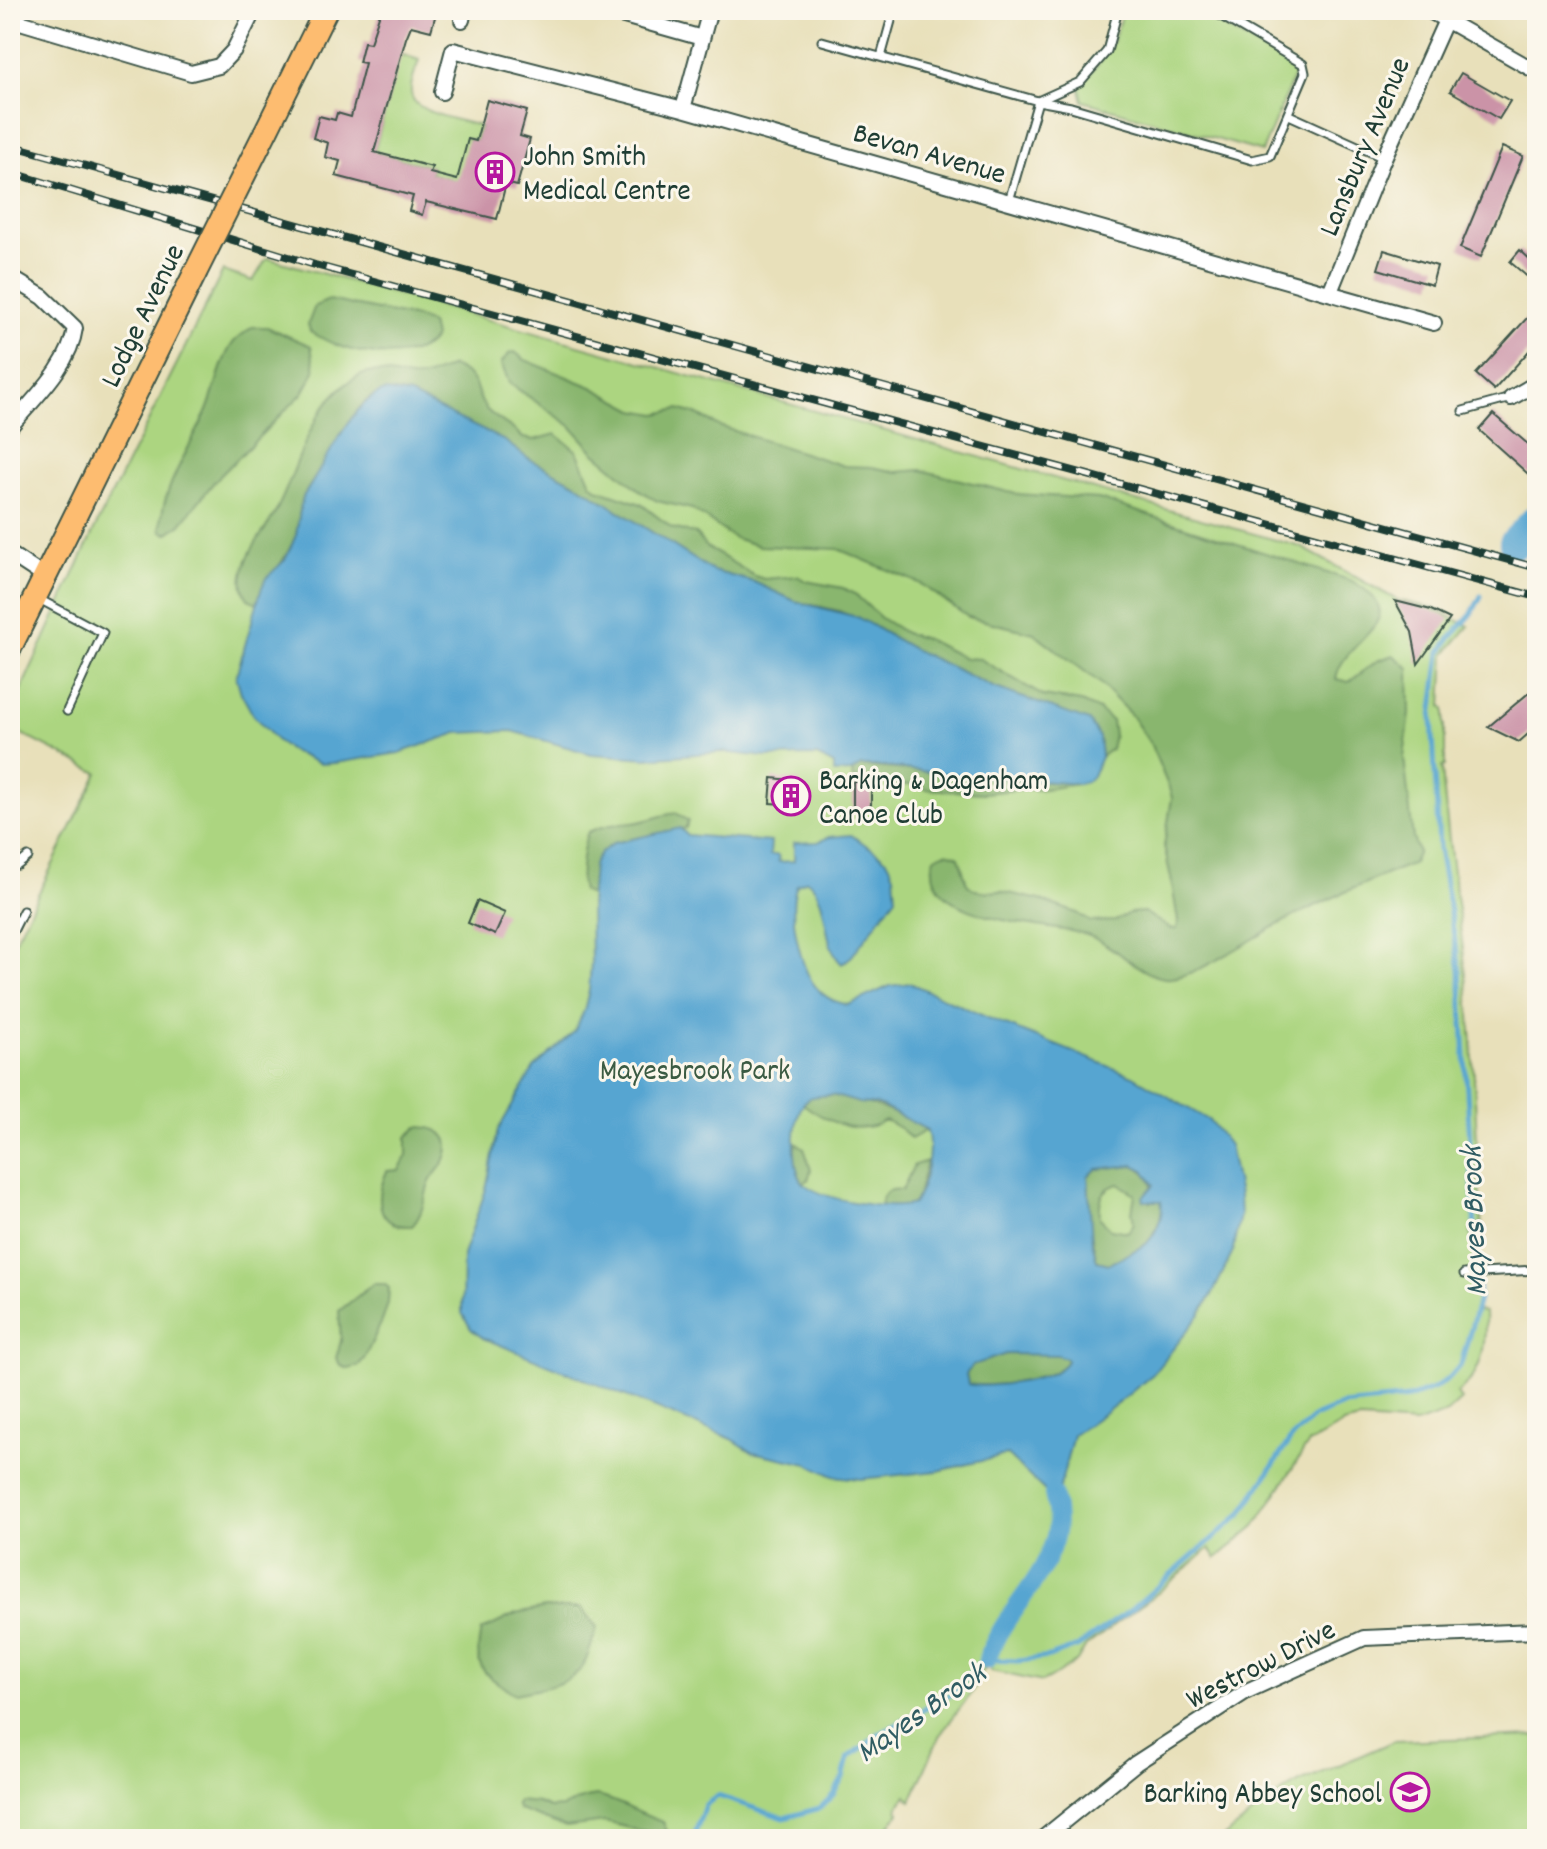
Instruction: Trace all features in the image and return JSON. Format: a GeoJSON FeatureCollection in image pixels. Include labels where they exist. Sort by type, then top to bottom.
{"type":"FeatureCollection","features":[{"type":"Feature","properties":{"kind":"main road","name":"Lodge Avenue"},"geometry":{"type":"LineString","coordinates":[[10,648],[326,10]]}},
{"type":"Feature","properties":{"kind":"street"},"geometry":{"type":"LineString","coordinates":[[10,19],[191,73],[219,66],[234,50],[254,10]]}},
{"type":"Feature","properties":{"kind":"street"},"geometry":{"type":"LineString","coordinates":[[603,10],[702,38]]}},
{"type":"Feature","properties":{"kind":"street"},"geometry":{"type":"LineString","coordinates":[[683,109],[710,10]]}},
{"type":"Feature","properties":{"kind":"street"},"geometry":{"type":"LineString","coordinates":[[1428,10],[1537,72]]}},
{"type":"Feature","properties":{"kind":"street","name":"Lansbury Avenue"},"geometry":{"type":"LineString","coordinates":[[1330,292],[1384,158],[1446,20]]}},
{"type":"Feature","properties":{"kind":"street","name":"Bevan Avenue"},"geometry":{"type":"LineString","coordinates":[[442,92],[453,50],[683,109],[1434,323]]}},
{"type":"Feature","properties":{"kind":"street"},"geometry":{"type":"LineString","coordinates":[[10,277],[43,297],[75,328],[73,345],[62,363],[10,427]]}},
{"type":"Feature","properties":{"kind":"street"},"geometry":{"type":"LineString","coordinates":[[1511,398],[1537,383]]}},
{"type":"Feature","properties":{"kind":"street"},"geometry":{"type":"LineString","coordinates":[[10,554],[45,577]]}},
{"type":"Feature","properties":{"kind":"street","name":"Westrow Drive"},"geometry":{"type":"LineString","coordinates":[[1042,1839],[1136,1763],[1247,1691],[1364,1638],[1537,1631]]}},
{"type":"Feature","properties":{"kind":"lane"},"geometry":{"type":"LineString","coordinates":[[881,57],[894,10]]}},
{"type":"Feature","properties":{"kind":"lane"},"geometry":{"type":"LineString","coordinates":[[1009,201],[1038,101],[1080,82],[1107,51],[1118,10]]}},
{"type":"Feature","properties":{"kind":"lane"},"geometry":{"type":"LineString","coordinates":[[822,41],[1038,101],[1071,107],[1252,160],[1270,156],[1305,73],[1303,64],[1211,10]]}},
{"type":"Feature","properties":{"kind":"lane"},"geometry":{"type":"LineString","coordinates":[[1289,115],[1384,158]]}},
{"type":"Feature","properties":{"kind":"lane"},"geometry":{"type":"LineString","coordinates":[[1463,411],[1511,398]]}},
{"type":"Feature","properties":{"kind":"lane"},"geometry":{"type":"LineString","coordinates":[[35,597],[103,633],[67,711]]}},
{"type":"Feature","properties":{"kind":"lane"},"geometry":{"type":"LineString","coordinates":[[10,867],[28,857]]}},
{"type":"Feature","properties":{"kind":"lane"},"geometry":{"type":"LineString","coordinates":[[10,937],[23,911]]}},
{"type":"Feature","properties":{"kind":"lane"},"geometry":{"type":"LineString","coordinates":[[1464,1274],[1537,1270]]}},
{"type":"Feature","properties":{"kind":"green space"},"geometry":{"type":"Polygon","coordinates":[[[1122,10],[1195,10],[1297,69],[1262,152],[1083,101],[1079,85],[1107,52],[1116,34],[1122,10]]]}},
{"type":"Feature","properties":{"kind":"green space"},"geometry":{"type":"Polygon","coordinates":[[[400,54],[419,60],[411,88],[416,103],[432,112],[480,126],[476,141],[468,139],[465,183],[430,173],[432,167],[374,152],[400,54]]]}},
{"type":"Feature","properties":{"kind":"green space","name":"Mayesbrook Park"},"geometry":{"type":"Polygon","coordinates":[[[267,258],[1301,547],[1397,600],[1432,608],[1469,626],[1445,654],[1442,707],[1445,708],[1445,766],[1442,767],[1473,1060],[1482,1229],[1471,1230],[1478,1311],[1485,1312],[1484,1346],[1478,1367],[1457,1393],[1461,1400],[1447,1413],[1416,1424],[1360,1420],[1343,1424],[1309,1443],[1255,1526],[1216,1559],[1210,1548],[1159,1592],[1086,1646],[1077,1661],[1054,1676],[1042,1682],[991,1671],[988,1667],[970,1681],[975,1688],[940,1735],[911,1801],[906,1795],[897,1809],[899,1813],[885,1832],[883,1830],[874,1839],[10,1839],[10,951],[98,773],[10,728],[10,714],[95,528],[223,271],[253,281],[267,258]]]}},
{"type":"Feature","properties":{"kind":"green space"},"geometry":{"type":"Polygon","coordinates":[[[329,300],[421,319],[431,324],[434,337],[417,351],[404,354],[376,354],[339,346],[310,331],[308,324],[315,306],[329,300]]]}},
{"type":"Feature","properties":{"kind":"green space"},"geometry":{"type":"Polygon","coordinates":[[[252,327],[267,327],[311,346],[315,371],[303,393],[215,481],[180,525],[167,534],[161,530],[170,485],[206,413],[228,350],[252,327]]]}},
{"type":"Feature","properties":{"kind":"green space"},"geometry":{"type":"Polygon","coordinates":[[[515,352],[525,360],[592,387],[635,410],[657,414],[679,409],[719,426],[844,466],[897,472],[921,470],[1016,494],[1099,499],[1352,581],[1371,595],[1379,607],[1378,619],[1341,664],[1336,679],[1349,682],[1377,661],[1393,655],[1409,668],[1410,714],[1404,757],[1413,838],[1418,852],[1413,863],[1301,913],[1197,970],[1171,978],[1150,973],[1093,937],[988,916],[964,907],[945,895],[934,879],[934,858],[941,854],[959,857],[967,884],[973,889],[1000,891],[1040,900],[1077,913],[1091,922],[1115,921],[1129,913],[1144,912],[1171,929],[1177,929],[1164,846],[1172,798],[1151,745],[1131,715],[1100,683],[1034,633],[968,617],[921,584],[838,549],[759,546],[734,538],[692,509],[657,501],[594,452],[571,426],[509,383],[501,363],[515,352]]]}},
{"type":"Feature","properties":{"kind":"green space"},"geometry":{"type":"Polygon","coordinates":[[[452,366],[473,382],[487,410],[523,438],[534,440],[556,434],[577,451],[591,483],[597,489],[641,504],[672,528],[696,534],[705,546],[755,576],[764,579],[797,576],[806,581],[843,588],[905,633],[926,639],[964,658],[980,659],[1043,696],[1081,702],[1099,710],[1112,721],[1114,735],[1111,749],[1101,757],[1099,737],[1088,721],[993,687],[839,611],[795,601],[754,582],[713,571],[575,483],[527,458],[505,441],[401,393],[387,392],[373,396],[356,413],[304,495],[297,533],[286,555],[257,603],[248,599],[242,581],[246,562],[276,511],[308,437],[327,403],[341,388],[364,374],[377,372],[417,378],[452,366]]]}},
{"type":"Feature","properties":{"kind":"green space"},"geometry":{"type":"Polygon","coordinates":[[[861,766],[1078,784],[983,793],[926,789],[852,778],[853,769],[861,766]]]}},
{"type":"Feature","properties":{"kind":"green space"},"geometry":{"type":"Polygon","coordinates":[[[676,813],[688,821],[686,828],[614,843],[593,883],[591,896],[582,891],[582,861],[588,832],[604,826],[676,813]]]}},
{"type":"Feature","properties":{"kind":"green space"},"geometry":{"type":"Polygon","coordinates":[[[832,1095],[881,1108],[927,1130],[911,1139],[885,1120],[864,1127],[842,1125],[803,1104],[811,1096],[832,1095]]]}},
{"type":"Feature","properties":{"kind":"green space"},"geometry":{"type":"Polygon","coordinates":[[[418,1127],[442,1133],[448,1149],[445,1161],[429,1184],[416,1222],[412,1226],[400,1225],[385,1217],[380,1201],[381,1191],[387,1171],[399,1170],[407,1155],[407,1137],[418,1127]]]}},
{"type":"Feature","properties":{"kind":"green space"},"geometry":{"type":"Polygon","coordinates":[[[796,1143],[804,1148],[811,1170],[808,1180],[803,1183],[795,1164],[796,1143]]]}},
{"type":"Feature","properties":{"kind":"green space"},"geometry":{"type":"Polygon","coordinates":[[[927,1161],[913,1204],[881,1206],[887,1192],[902,1190],[914,1165],[927,1161]]]}},
{"type":"Feature","properties":{"kind":"green space"},"geometry":{"type":"Polygon","coordinates":[[[1134,1165],[1145,1172],[1150,1180],[1151,1202],[1155,1199],[1162,1201],[1160,1218],[1149,1241],[1109,1264],[1097,1261],[1090,1229],[1088,1176],[1097,1169],[1134,1165]],[[1119,1184],[1104,1192],[1100,1218],[1111,1229],[1128,1232],[1134,1223],[1135,1194],[1119,1184]]]}},
{"type":"Feature","properties":{"kind":"green space"},"geometry":{"type":"Polygon","coordinates":[[[373,1284],[384,1284],[389,1288],[388,1303],[364,1359],[358,1366],[349,1369],[341,1366],[336,1358],[341,1341],[339,1311],[373,1284]]]}},
{"type":"Feature","properties":{"kind":"green space"},"geometry":{"type":"Polygon","coordinates":[[[1006,1354],[1057,1354],[1067,1361],[1060,1368],[1036,1378],[1005,1384],[968,1384],[966,1374],[972,1365],[1006,1354]]]}},
{"type":"Feature","properties":{"kind":"green space"},"geometry":{"type":"Polygon","coordinates":[[[545,1608],[581,1608],[597,1627],[590,1651],[579,1671],[563,1682],[515,1694],[483,1670],[478,1654],[481,1631],[516,1614],[545,1608]]]}},
{"type":"Feature","properties":{"kind":"green space","name":"Barking Abbey School"},"geometry":{"type":"Polygon","coordinates":[[[1537,1736],[1537,1839],[1221,1839],[1267,1802],[1300,1782],[1394,1741],[1537,1736]]]}},
{"type":"Feature","properties":{"kind":"green space"},"geometry":{"type":"Polygon","coordinates":[[[597,1796],[663,1822],[667,1831],[663,1837],[654,1839],[650,1833],[605,1822],[566,1827],[519,1810],[516,1804],[518,1801],[550,1808],[563,1807],[597,1796]]]}},
{"type":"Feature","properties":{"kind":"water"},"geometry":{"type":"Polygon","coordinates":[[[387,391],[410,395],[505,441],[527,458],[575,483],[713,571],[754,582],[795,601],[857,617],[913,649],[993,687],[1089,721],[1099,737],[1101,757],[1093,776],[1078,784],[874,766],[834,773],[834,765],[817,756],[765,757],[722,752],[647,758],[591,754],[512,731],[458,733],[399,753],[335,763],[320,764],[293,752],[277,741],[253,715],[236,676],[262,587],[266,578],[285,560],[296,535],[304,495],[352,418],[375,395],[387,391]]]}},
{"type":"Feature","properties":{"kind":"water"},"geometry":{"type":"Polygon","coordinates":[[[680,828],[687,835],[771,842],[770,855],[778,855],[779,862],[794,861],[794,843],[851,835],[889,863],[894,875],[896,897],[852,956],[842,964],[831,945],[815,889],[807,880],[797,885],[794,923],[800,953],[810,978],[823,994],[848,1005],[890,986],[910,983],[1133,1076],[1210,1121],[1229,1145],[1240,1215],[1232,1254],[1213,1293],[1200,1315],[1153,1374],[1073,1435],[1059,1491],[1047,1493],[1007,1455],[938,1471],[860,1479],[833,1476],[808,1464],[752,1452],[732,1439],[483,1338],[471,1329],[462,1313],[463,1255],[486,1189],[498,1130],[534,1068],[574,1032],[584,1011],[591,963],[593,865],[600,853],[614,843],[680,828]],[[832,1095],[808,1099],[799,1114],[795,1151],[802,1181],[822,1194],[854,1202],[888,1206],[913,1204],[927,1168],[927,1130],[879,1105],[832,1095]],[[1134,1165],[1097,1169],[1088,1176],[1092,1242],[1097,1261],[1109,1264],[1149,1241],[1156,1230],[1162,1206],[1161,1201],[1144,1201],[1143,1197],[1154,1185],[1144,1170],[1134,1165]],[[1006,1354],[973,1365],[966,1374],[968,1384],[991,1385],[1021,1382],[1050,1374],[1067,1361],[1057,1355],[1006,1354]]]}},
{"type":"Feature","properties":{"kind":"building"},"geometry":{"type":"Polygon","coordinates":[[[381,10],[437,10],[431,31],[411,26],[374,152],[432,167],[430,173],[457,180],[468,139],[476,141],[487,100],[527,111],[520,136],[530,139],[517,186],[506,183],[497,219],[426,202],[422,215],[409,211],[413,196],[336,176],[340,161],[325,157],[328,143],[313,138],[319,116],[335,120],[337,113],[351,117],[365,63],[359,62],[364,42],[370,43],[381,10]]]}},
{"type":"Feature","properties":{"kind":"building"},"geometry":{"type":"Polygon","coordinates":[[[1461,73],[1510,101],[1499,119],[1450,91],[1461,73]]]}},
{"type":"Feature","properties":{"kind":"building"},"geometry":{"type":"Polygon","coordinates":[[[1502,147],[1523,156],[1481,257],[1460,248],[1502,147]]]}},
{"type":"Feature","properties":{"kind":"building"},"geometry":{"type":"Polygon","coordinates":[[[1384,250],[1437,266],[1432,285],[1378,269],[1384,250]]]}},
{"type":"Feature","properties":{"kind":"building"},"geometry":{"type":"Polygon","coordinates":[[[1520,250],[1537,266],[1537,285],[1510,262],[1520,250]]]}},
{"type":"Feature","properties":{"kind":"building"},"geometry":{"type":"Polygon","coordinates":[[[1537,307],[1537,342],[1494,390],[1476,374],[1537,307]]]}},
{"type":"Feature","properties":{"kind":"building"},"geometry":{"type":"Polygon","coordinates":[[[1493,414],[1537,452],[1537,482],[1479,430],[1493,414]]]}},
{"type":"Feature","properties":{"kind":"building"},"geometry":{"type":"Polygon","coordinates":[[[1395,601],[1431,610],[1450,619],[1418,664],[1412,632],[1395,601]]]}},
{"type":"Feature","properties":{"kind":"building"},"geometry":{"type":"Polygon","coordinates":[[[1537,686],[1537,726],[1519,742],[1488,727],[1537,686]]]}},
{"type":"Feature","properties":{"kind":"building","name":"Barking & Dagenham Canoe Club"},"geometry":{"type":"Polygon","coordinates":[[[772,778],[800,781],[798,805],[770,803],[772,778]]]}},
{"type":"Feature","properties":{"kind":"building"},"geometry":{"type":"Polygon","coordinates":[[[853,782],[864,782],[871,787],[871,805],[865,812],[853,811],[853,782]]]}},
{"type":"Feature","properties":{"kind":"building"},"geometry":{"type":"Polygon","coordinates":[[[477,901],[505,913],[495,935],[468,923],[477,901]]]}},
{"type":"Feature","properties":{"kind":"waterway","name":"Mayes Brook"},"geometry":{"type":"LineString","coordinates":[[1515,543],[1537,520]]}},
{"type":"Feature","properties":{"kind":"waterway","name":"Mayes Brook"},"geometry":{"type":"LineString","coordinates":[[693,1839],[705,1805],[718,1796],[784,1818],[820,1808],[833,1795],[843,1778],[848,1758],[880,1734],[948,1696],[960,1687],[974,1667],[987,1660],[1019,1661],[1049,1657],[1077,1647],[1132,1609],[1241,1514],[1292,1437],[1314,1417],[1343,1405],[1409,1398],[1435,1388],[1461,1364],[1479,1299],[1460,970],[1439,849],[1432,717],[1440,653],[1471,615],[1481,596]]}},
{"type":"Feature","properties":{"kind":"waterway"},"geometry":{"type":"LineString","coordinates":[[987,1660],[1003,1627],[1044,1566],[1051,1549],[1057,1522],[1053,1494]]}},
{"type":"Feature","properties":{"kind":"railway"},"geometry":{"type":"LineString","coordinates":[[10,145],[1537,568]]}},
{"type":"Feature","properties":{"kind":"railway"},"geometry":{"type":"LineString","coordinates":[[10,172],[315,265],[1537,597]]}},
{"type":"Feature","properties":{"kind":"place","name":"John Smith Medical Centre"},"geometry":{"type":"Point","coordinates":[495,172]}},
{"type":"Feature","properties":{"kind":"place","name":"Barking & Dagenham Canoe Club"},"geometry":{"type":"Point","coordinates":[791,796]}},
{"type":"Feature","properties":{"kind":"place","name":"Barking Abbey School"},"geometry":{"type":"Point","coordinates":[1410,1792]}}]}
